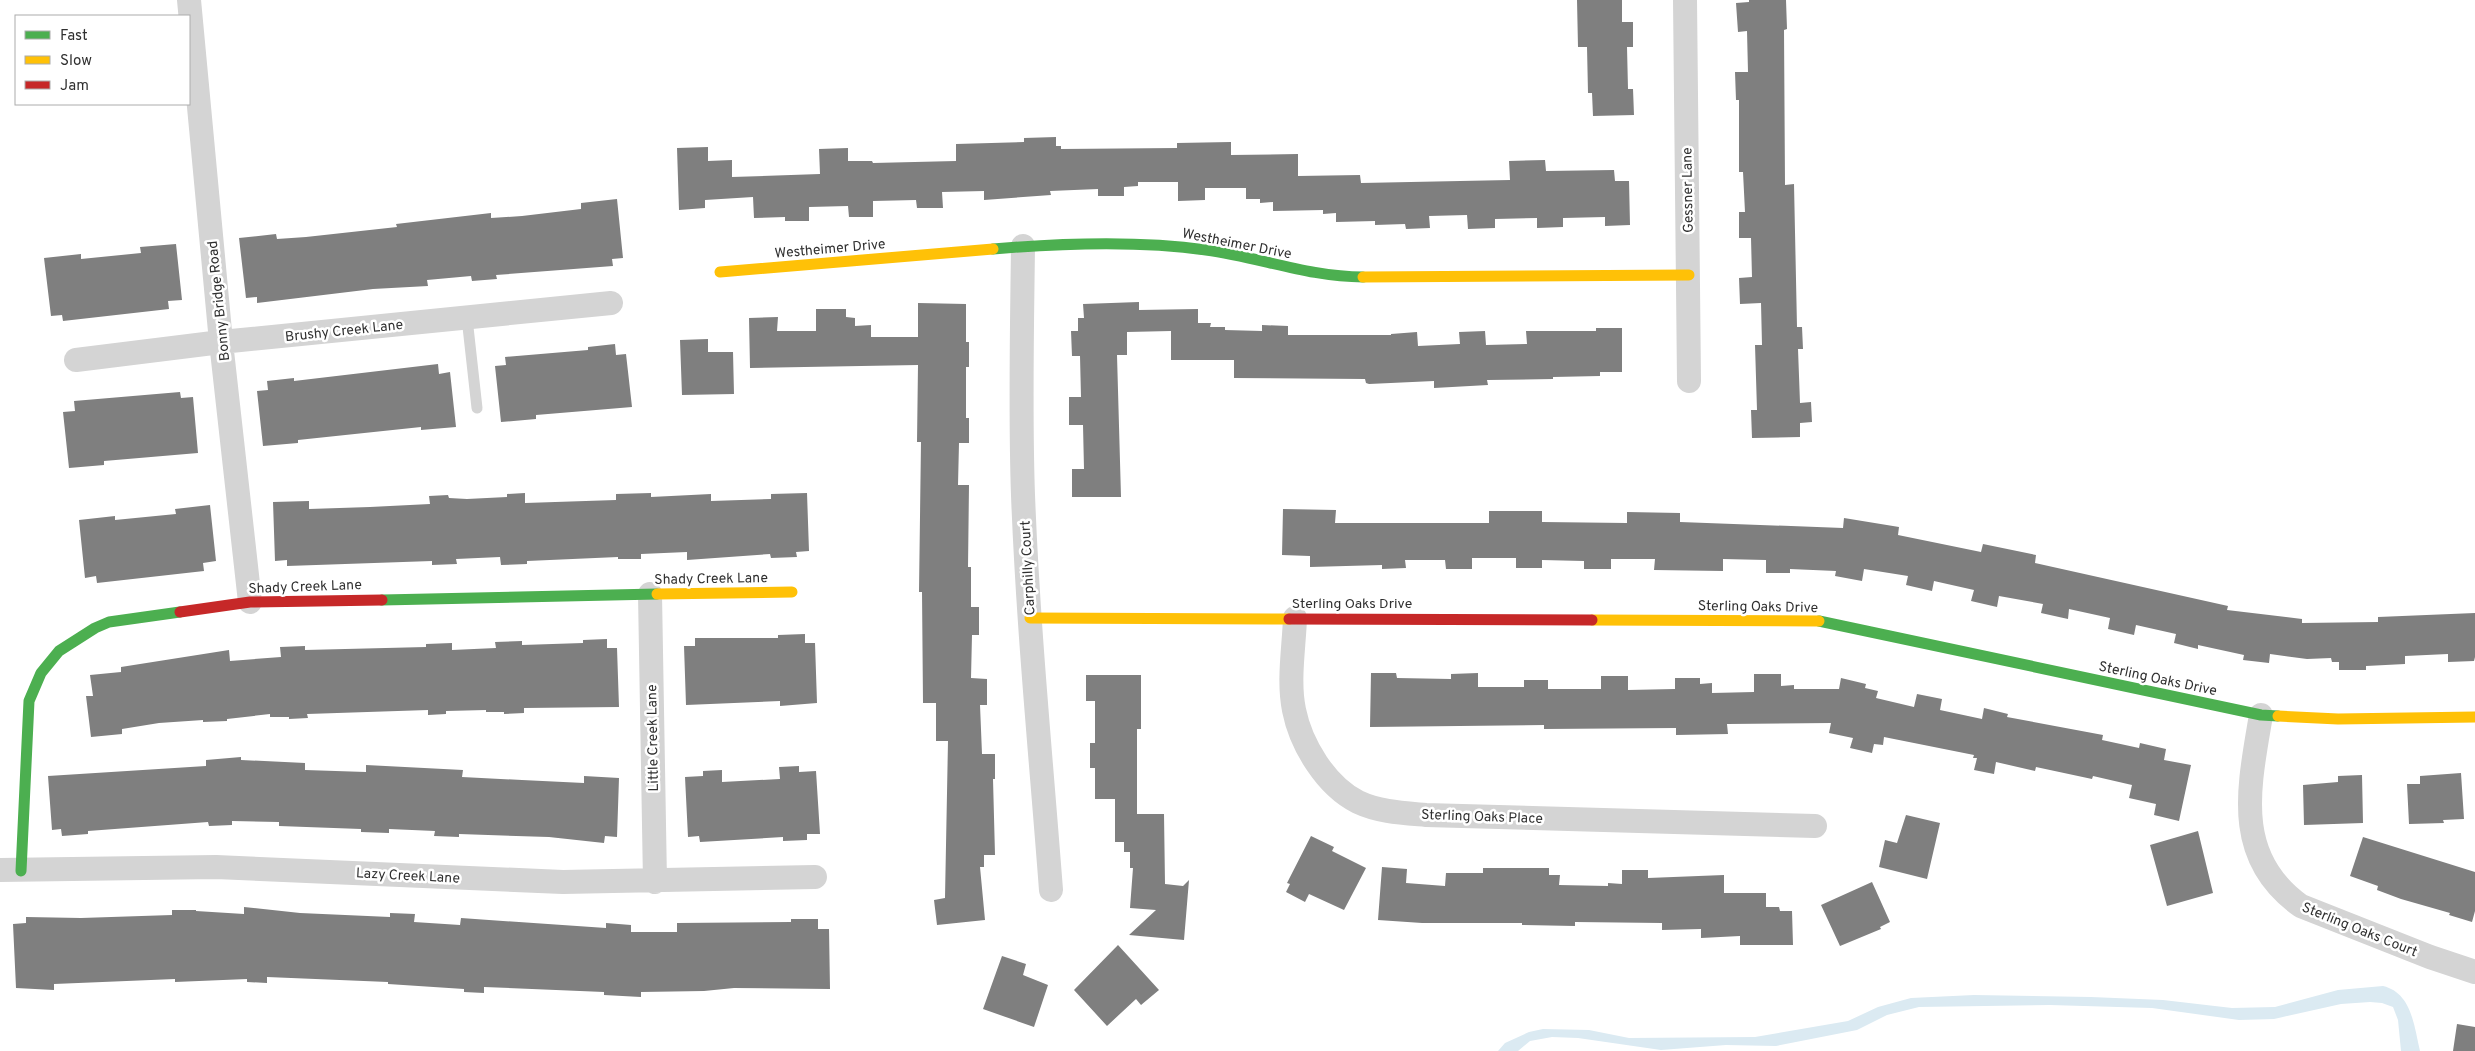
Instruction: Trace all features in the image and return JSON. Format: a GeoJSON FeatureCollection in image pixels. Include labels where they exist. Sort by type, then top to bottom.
{"type":"FeatureCollection","features":[{"type":"Feature","properties":{"kind":"street","name":"Bonny Bridge Road"},"geometry":{"type":"LineString","coordinates":[[189,0],[221,342],[250,602]]}},
{"type":"Feature","properties":{"kind":"street","name":"Gessner Lane"},"geometry":{"type":"LineString","coordinates":[[1685,0],[1689,381]]}},
{"type":"Feature","properties":{"kind":"street","name":"Westheimer Drive"},"geometry":{"type":"LineString","coordinates":[[720,272],[1066,244],[1178,246],[1313,273],[1360,278],[1689,275]]}},
{"type":"Feature","properties":{"kind":"street","name":"Carphilly Court"},"geometry":{"type":"LineString","coordinates":[[1023,246],[1021,433],[1030,618],[1051,890]]}},
{"type":"Feature","properties":{"kind":"street","name":"Brushy Creek Lane"},"geometry":{"type":"LineString","coordinates":[[76,360],[221,342],[611,303]]}},
{"type":"Feature","properties":{"kind":"street","name":"Shady Creek Lane"},"geometry":{"type":"LineString","coordinates":[[10,870],[29,700],[37,679],[52,656],[76,636],[109,622],[250,602],[792,592]]}},
{"type":"Feature","properties":{"kind":"street","name":"Little Creek Lane"},"geometry":{"type":"LineString","coordinates":[[650,594],[655,882]]}},
{"type":"Feature","properties":{"kind":"street","name":"Sterling Oaks Drive"},"geometry":{"type":"LineString","coordinates":[[1030,618],[1820,621],[2261,715],[2338,719],[2475,717]]}},
{"type":"Feature","properties":{"kind":"street","name":"Sterling Oaks Place"},"geometry":{"type":"LineString","coordinates":[[1295,618],[1292,687],[1294,709],[1300,729],[1322,771],[1338,788],[1358,802],[1379,810],[1426,816],[1815,826]]}},
{"type":"Feature","properties":{"kind":"street","name":"Sterling Oaks Court"},"geometry":{"type":"LineString","coordinates":[[2261,715],[2250,786],[2249,807],[2254,843],[2259,856],[2276,882],[2289,897],[2302,906],[2430,957],[2475,972]]}},
{"type":"Feature","properties":{"kind":"street","name":"Lazy Creek Lane"},"geometry":{"type":"LineString","coordinates":[[10,870],[216,867],[563,882],[655,882],[815,877]]}},
{"type":"Feature","properties":{"kind":"lane"},"geometry":{"type":"LineString","coordinates":[[467,318],[477,408]]}},
{"type":"Feature","properties":{"kind":"shaded area"},"geometry":{"type":"Polygon","coordinates":[[[2383,986],[2393,990],[2406,1003],[2413,1021],[2420,1051],[2401,1051],[2398,1020],[2393,1007],[2382,1003],[2370,1002],[2341,1004],[2274,1019],[2239,1020],[2152,1008],[2050,1005],[1919,1007],[1887,1015],[1857,1030],[1776,1046],[1726,1045],[1661,1050],[1578,1038],[1552,1037],[1530,1041],[1518,1051],[1498,1051],[1505,1043],[1529,1032],[1543,1029],[1589,1030],[1629,1038],[1755,1037],[1848,1021],[1878,1007],[1911,998],[1974,995],[2091,997],[2163,1000],[2232,1008],[2275,1007],[2338,990],[2383,986]]]}},
{"type":"Feature","properties":{"kind":"building"},"geometry":{"type":"Polygon","coordinates":[[[1577,0],[1622,0],[1622,22],[1633,22],[1633,47],[1627,47],[1628,89],[1633,89],[1634,115],[1593,116],[1592,93],[1588,93],[1587,47],[1578,47],[1577,0]]]}},
{"type":"Feature","properties":{"kind":"building"},"geometry":{"type":"Polygon","coordinates":[[[1749,0],[1786,0],[1787,29],[1784,30],[1785,185],[1794,184],[1797,327],[1802,327],[1803,349],[1798,349],[1800,403],[1811,402],[1812,422],[1800,423],[1800,437],[1752,438],[1751,410],[1757,410],[1755,345],[1762,345],[1761,303],[1740,304],[1739,278],[1752,277],[1751,238],[1739,238],[1739,212],[1745,212],[1743,172],[1739,172],[1739,100],[1736,100],[1735,72],[1748,72],[1747,31],[1738,32],[1736,3],[1749,2],[1749,0]]]}},
{"type":"Feature","properties":{"kind":"building"},"geometry":{"type":"Polygon","coordinates":[[[1056,137],[1056,146],[1061,146],[1061,149],[1177,148],[1177,143],[1231,142],[1231,155],[1298,154],[1298,176],[1360,175],[1361,183],[1510,180],[1509,161],[1545,160],[1546,171],[1614,170],[1615,181],[1629,181],[1630,225],[1605,226],[1605,217],[1563,218],[1563,227],[1537,228],[1537,218],[1495,219],[1495,228],[1468,229],[1467,215],[1429,216],[1430,228],[1406,229],[1405,224],[1375,225],[1375,221],[1336,222],[1336,213],[1323,214],[1323,210],[1273,211],[1273,202],[1260,203],[1260,199],[1246,199],[1246,188],[1205,188],[1205,200],[1178,201],[1178,182],[1138,182],[1138,186],[1124,187],[1124,196],[1098,196],[1098,189],[1050,191],[1051,195],[984,200],[984,191],[942,192],[943,208],[917,208],[916,200],[873,201],[873,217],[849,217],[848,206],[809,207],[809,221],[785,221],[785,217],[754,218],[753,197],[705,200],[705,208],[679,210],[677,148],[708,147],[708,161],[732,160],[732,177],[820,174],[819,149],[848,148],[848,161],[872,161],[873,163],[956,161],[956,144],[1024,142],[1024,138],[1056,137]]]}},
{"type":"Feature","properties":{"kind":"building"},"geometry":{"type":"Polygon","coordinates":[[[617,199],[623,258],[612,259],[613,266],[496,275],[497,279],[472,281],[471,276],[427,280],[428,286],[373,289],[257,303],[257,297],[246,298],[239,238],[276,234],[277,239],[306,237],[397,227],[396,224],[491,213],[491,218],[522,216],[581,209],[581,203],[617,199]]]}},
{"type":"Feature","properties":{"kind":"building"},"geometry":{"type":"Polygon","coordinates":[[[176,244],[182,300],[168,301],[169,309],[63,321],[62,315],[51,316],[44,258],[81,254],[81,259],[141,253],[140,247],[176,244]]]}},
{"type":"Feature","properties":{"kind":"building"},"geometry":{"type":"Polygon","coordinates":[[[1139,302],[1139,310],[1198,309],[1198,323],[1211,323],[1210,327],[1225,327],[1225,330],[1262,331],[1262,325],[1288,326],[1288,335],[1391,335],[1417,332],[1418,346],[1460,344],[1459,332],[1485,331],[1486,345],[1527,344],[1526,331],[1596,331],[1596,328],[1622,328],[1622,372],[1600,372],[1600,376],[1553,377],[1553,379],[1487,380],[1488,385],[1434,388],[1434,381],[1369,384],[1366,383],[1365,379],[1234,378],[1234,360],[1171,360],[1171,331],[1127,332],[1127,355],[1117,355],[1121,497],[1072,497],[1072,469],[1084,469],[1083,425],[1069,425],[1069,397],[1081,397],[1080,356],[1072,356],[1071,331],[1078,331],[1078,318],[1084,318],[1083,304],[1139,302]]]}},
{"type":"Feature","properties":{"kind":"building"},"geometry":{"type":"Polygon","coordinates":[[[918,303],[966,304],[966,342],[969,342],[969,367],[966,367],[966,418],[969,418],[969,443],[959,443],[958,485],[969,485],[968,567],[971,567],[971,607],[979,607],[979,635],[972,635],[971,678],[987,679],[987,705],[980,705],[982,754],[995,754],[995,779],[993,779],[995,855],[984,855],[984,867],[980,867],[985,920],[937,925],[934,900],[945,898],[948,741],[936,741],[936,703],[923,703],[922,592],[919,592],[921,442],[917,442],[918,365],[750,368],[749,318],[778,317],[777,331],[816,331],[816,309],[846,309],[846,317],[855,318],[855,326],[871,325],[871,337],[918,337],[918,303]]]}},
{"type":"Feature","properties":{"kind":"building"},"geometry":{"type":"Polygon","coordinates":[[[708,339],[708,352],[733,352],[734,394],[682,395],[680,340],[708,339]]]}},
{"type":"Feature","properties":{"kind":"building"},"geometry":{"type":"Polygon","coordinates":[[[615,344],[616,355],[626,354],[632,407],[536,415],[536,419],[501,422],[495,366],[506,365],[505,357],[588,350],[588,347],[615,344]]]}},
{"type":"Feature","properties":{"kind":"building"},"geometry":{"type":"Polygon","coordinates":[[[438,364],[439,374],[450,372],[456,427],[421,430],[421,427],[298,440],[298,443],[263,446],[257,391],[268,390],[267,381],[294,378],[294,381],[438,364]]]}},
{"type":"Feature","properties":{"kind":"building"},"geometry":{"type":"Polygon","coordinates":[[[180,392],[181,398],[193,397],[198,453],[104,461],[104,465],[69,468],[63,412],[75,411],[74,401],[180,392]]]}},
{"type":"Feature","properties":{"kind":"building"},"geometry":{"type":"Polygon","coordinates":[[[525,493],[525,503],[616,500],[616,494],[651,493],[651,497],[711,494],[711,501],[771,499],[771,494],[807,493],[809,551],[796,552],[797,557],[771,558],[770,554],[687,560],[687,552],[641,554],[641,559],[618,559],[618,557],[527,561],[527,564],[501,565],[500,557],[456,559],[457,564],[432,565],[432,561],[287,566],[287,560],[275,561],[273,502],[309,501],[309,509],[370,507],[430,504],[429,496],[448,495],[449,498],[467,499],[507,497],[507,494],[525,493]]]}},
{"type":"Feature","properties":{"kind":"building"},"geometry":{"type":"Polygon","coordinates":[[[210,505],[216,561],[203,563],[204,571],[97,583],[96,576],[85,578],[79,520],[115,516],[115,520],[176,514],[175,509],[210,505]]]}},
{"type":"Feature","properties":{"kind":"building"},"geometry":{"type":"Polygon","coordinates":[[[1283,509],[1336,510],[1335,523],[1489,523],[1489,511],[1542,511],[1542,522],[1627,523],[1627,512],[1680,513],[1680,522],[1843,528],[1844,518],[1899,527],[1898,535],[1981,552],[1983,544],[2036,555],[2035,563],[2228,606],[2227,610],[2302,619],[2302,623],[2378,622],[2378,617],[2475,613],[2475,657],[2474,661],[2448,662],[2448,654],[2405,656],[2405,664],[2366,666],[2366,670],[2339,670],[2339,662],[2332,662],[2331,658],[2307,659],[2270,654],[2269,663],[2243,660],[2244,655],[2198,645],[2198,649],[2174,643],[2176,634],[2136,625],[2134,635],[2108,629],[2110,618],[2069,609],[2068,619],[2041,613],[2043,604],[1999,596],[1997,607],[1971,601],[1974,590],[1934,581],[1932,591],[1906,585],[1908,576],[1864,569],[1862,581],[1835,576],[1836,571],[1790,569],[1790,573],[1766,573],[1766,560],[1723,559],[1723,571],[1654,570],[1655,559],[1611,559],[1611,569],[1584,569],[1584,561],[1542,560],[1542,568],[1516,568],[1516,558],[1472,558],[1472,569],[1446,569],[1445,560],[1405,560],[1406,568],[1382,569],[1382,565],[1310,567],[1310,556],[1282,555],[1283,509]]]}},
{"type":"Feature","properties":{"kind":"building"},"geometry":{"type":"Polygon","coordinates":[[[805,634],[805,643],[815,643],[817,703],[780,706],[780,701],[686,705],[684,646],[695,646],[695,638],[778,638],[778,635],[805,634]]]}},
{"type":"Feature","properties":{"kind":"building"},"geometry":{"type":"Polygon","coordinates":[[[607,639],[607,648],[617,648],[619,707],[524,708],[524,713],[504,714],[504,712],[486,712],[486,710],[446,711],[446,714],[428,715],[428,710],[307,714],[308,718],[289,719],[289,717],[270,717],[270,714],[227,719],[227,721],[203,722],[203,720],[159,723],[122,729],[122,734],[91,737],[86,696],[93,696],[90,675],[121,672],[121,667],[229,650],[230,661],[281,657],[280,647],[305,646],[305,650],[426,647],[426,644],[452,643],[452,650],[496,648],[495,642],[522,641],[522,645],[583,643],[583,640],[607,639]]]}},
{"type":"Feature","properties":{"kind":"building"},"geometry":{"type":"Polygon","coordinates":[[[1371,673],[1396,673],[1397,678],[1451,679],[1451,674],[1478,673],[1478,687],[1524,687],[1524,680],[1548,680],[1548,689],[1601,689],[1601,676],[1628,676],[1628,690],[1675,689],[1675,678],[1700,678],[1700,684],[1712,683],[1712,693],[1754,692],[1754,674],[1781,674],[1781,686],[1794,685],[1794,689],[1839,689],[1841,678],[1866,684],[1865,688],[1878,691],[1876,698],[1914,707],[1917,694],[1942,699],[1940,710],[1982,719],[1984,708],[2008,714],[2007,717],[2103,735],[2102,740],[2139,748],[2140,743],[2166,749],[2164,760],[2191,765],[2179,821],[2154,815],[2156,804],[2129,798],[2132,785],[2093,776],[2092,779],[2036,767],[2035,771],[1996,762],[1994,774],[1974,770],[1977,758],[1973,758],[1974,755],[1884,737],[1883,745],[1874,744],[1872,753],[1850,748],[1853,738],[1829,733],[1831,723],[1727,724],[1728,734],[1676,735],[1676,728],[1544,729],[1544,725],[1370,727],[1371,673]]]}},
{"type":"Feature","properties":{"kind":"building"},"geometry":{"type":"Polygon","coordinates":[[[1086,675],[1141,675],[1141,729],[1137,729],[1137,814],[1164,814],[1165,884],[1183,886],[1189,880],[1184,940],[1129,935],[1156,910],[1130,908],[1133,868],[1130,868],[1130,852],[1124,852],[1124,842],[1115,842],[1115,799],[1095,799],[1095,768],[1090,768],[1090,743],[1095,743],[1095,701],[1086,701],[1086,675]]]}},
{"type":"Feature","properties":{"kind":"building"},"geometry":{"type":"Polygon","coordinates":[[[241,757],[241,760],[305,763],[305,770],[366,772],[366,765],[463,770],[462,777],[584,783],[584,776],[619,778],[617,837],[605,836],[604,843],[549,837],[459,834],[459,837],[434,836],[435,831],[389,829],[389,833],[361,832],[361,829],[279,826],[279,822],[232,821],[232,825],[209,826],[208,822],[88,831],[88,834],[62,836],[61,829],[52,830],[48,776],[206,766],[206,760],[241,757]]]}},
{"type":"Feature","properties":{"kind":"building"},"geometry":{"type":"Polygon","coordinates":[[[799,766],[799,772],[816,771],[820,834],[807,834],[807,840],[783,841],[783,837],[700,842],[699,836],[688,837],[685,777],[703,776],[703,771],[722,770],[722,782],[780,779],[779,767],[799,766]]]}},
{"type":"Feature","properties":{"kind":"building"},"geometry":{"type":"Polygon","coordinates":[[[2461,773],[2464,819],[2443,820],[2444,823],[2409,824],[2407,784],[2420,784],[2420,776],[2461,773]]]}},
{"type":"Feature","properties":{"kind":"building"},"geometry":{"type":"Polygon","coordinates":[[[2362,775],[2363,823],[2304,825],[2303,785],[2338,782],[2338,776],[2362,775]]]}},
{"type":"Feature","properties":{"kind":"building"},"geometry":{"type":"Polygon","coordinates":[[[1906,815],[1940,823],[1927,879],[1879,867],[1885,840],[1897,843],[1906,815]]]}},
{"type":"Feature","properties":{"kind":"building"},"geometry":{"type":"Polygon","coordinates":[[[2198,831],[2213,893],[2167,906],[2150,845],[2198,831]]]}},
{"type":"Feature","properties":{"kind":"building"},"geometry":{"type":"Polygon","coordinates":[[[1311,836],[1334,847],[1332,851],[1366,868],[1344,910],[1309,894],[1305,902],[1286,892],[1290,884],[1287,883],[1311,836]]]}},
{"type":"Feature","properties":{"kind":"building"},"geometry":{"type":"Polygon","coordinates":[[[2363,837],[2475,872],[2475,911],[2472,922],[2449,915],[2450,913],[2377,890],[2378,886],[2350,876],[2363,837]]]}},
{"type":"Feature","properties":{"kind":"building"},"geometry":{"type":"Polygon","coordinates":[[[1382,867],[1407,869],[1406,883],[1445,886],[1446,873],[1483,873],[1483,868],[1549,868],[1549,875],[1560,875],[1559,885],[1608,886],[1608,883],[1622,884],[1622,870],[1648,870],[1648,878],[1724,875],[1724,893],[1766,893],[1766,907],[1779,907],[1780,911],[1792,911],[1793,945],[1740,945],[1740,936],[1701,938],[1701,929],[1662,930],[1662,923],[1575,922],[1575,926],[1522,925],[1522,923],[1422,923],[1378,920],[1382,867]]]}},
{"type":"Feature","properties":{"kind":"building"},"geometry":{"type":"Polygon","coordinates":[[[1872,882],[1890,922],[1880,927],[1881,929],[1840,946],[1821,905],[1872,882]]]}},
{"type":"Feature","properties":{"kind":"building"},"geometry":{"type":"Polygon","coordinates":[[[244,907],[300,913],[390,917],[390,913],[415,914],[414,922],[460,925],[461,918],[606,928],[606,923],[631,925],[631,932],[677,932],[677,923],[791,922],[791,919],[818,919],[818,929],[829,929],[830,989],[734,988],[704,991],[641,992],[641,997],[604,995],[604,992],[484,987],[484,993],[464,992],[464,989],[388,984],[388,982],[267,977],[267,983],[247,982],[247,979],[175,982],[175,979],[54,984],[54,990],[16,988],[13,924],[26,923],[26,917],[81,918],[172,915],[172,910],[244,914],[244,907]]]}},
{"type":"Feature","properties":{"kind":"building"},"geometry":{"type":"Polygon","coordinates":[[[1118,945],[1159,990],[1141,1005],[1136,999],[1107,1026],[1074,990],[1118,945]]]}},
{"type":"Feature","properties":{"kind":"building"},"geometry":{"type":"Polygon","coordinates":[[[1002,956],[1026,964],[1023,975],[1048,985],[1034,1027],[983,1009],[1002,956]]]}},
{"type":"Feature","properties":{"kind":"building"},"geometry":{"type":"Polygon","coordinates":[[[2457,1024],[2475,1027],[2475,1051],[2453,1051],[2457,1024]]]}},
{"type":"Feature","properties":{"kind":"traffic: fast"},"geometry":{"type":"LineString","coordinates":[[993,249],[1073,244],[1127,244],[1180,247],[1226,253],[1323,274],[1363,277]]}},
{"type":"Feature","properties":{"kind":"traffic: fast"},"geometry":{"type":"LineString","coordinates":[[382,600],[657,594]]}},
{"type":"Feature","properties":{"kind":"traffic: fast"},"geometry":{"type":"LineString","coordinates":[[21,871],[29,701],[41,673],[59,651],[95,628],[109,622],[180,612]]}},
{"type":"Feature","properties":{"kind":"traffic: fast"},"geometry":{"type":"LineString","coordinates":[[1819,621],[2261,715],[2278,716]]}},
{"type":"Feature","properties":{"kind":"traffic: slow"},"geometry":{"type":"LineString","coordinates":[[720,272],[993,249]]}},
{"type":"Feature","properties":{"kind":"traffic: slow"},"geometry":{"type":"LineString","coordinates":[[1363,277],[1689,275]]}},
{"type":"Feature","properties":{"kind":"traffic: slow"},"geometry":{"type":"LineString","coordinates":[[657,594],[792,592]]}},
{"type":"Feature","properties":{"kind":"traffic: slow"},"geometry":{"type":"LineString","coordinates":[[1030,618],[1289,619]]}},
{"type":"Feature","properties":{"kind":"traffic: slow"},"geometry":{"type":"LineString","coordinates":[[1592,620],[1819,621]]}},
{"type":"Feature","properties":{"kind":"traffic: slow"},"geometry":{"type":"LineString","coordinates":[[2278,716],[2338,719],[2475,717]]}},
{"type":"Feature","properties":{"kind":"traffic: jam"},"geometry":{"type":"LineString","coordinates":[[180,612],[250,602],[382,600]]}},
{"type":"Feature","properties":{"kind":"traffic: jam"},"geometry":{"type":"LineString","coordinates":[[1289,619],[1592,620]]}}]}
